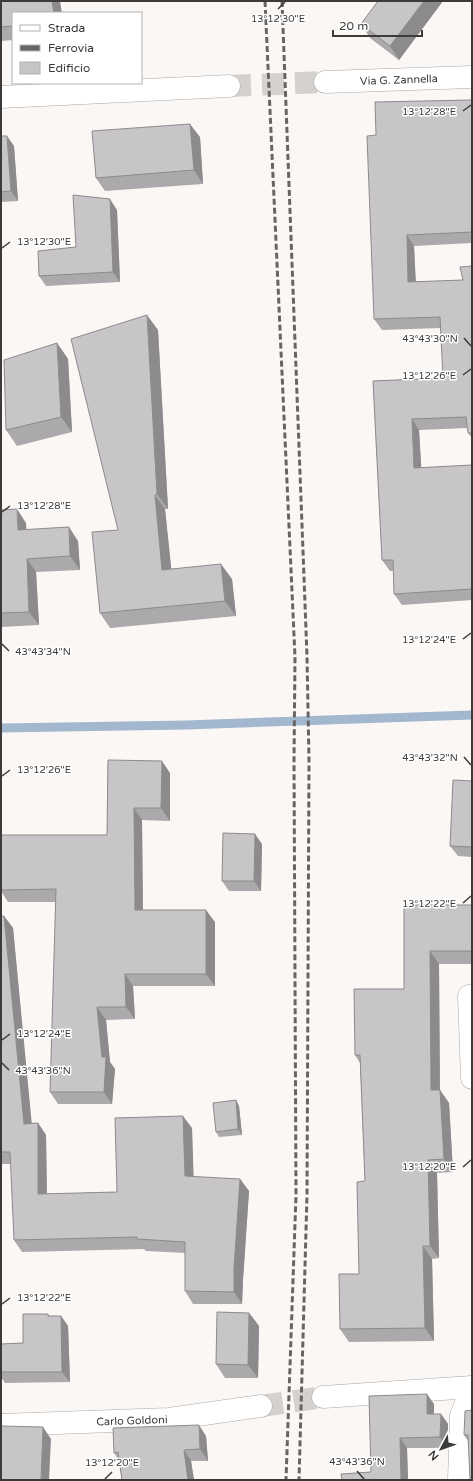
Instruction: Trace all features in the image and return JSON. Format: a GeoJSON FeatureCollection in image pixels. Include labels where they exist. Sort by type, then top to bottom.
{"type":"FeatureCollection","features":[{"type":"Feature","properties":{"kind":"street","name":"Via G. Zannella"},"geometry":{"type":"LineString","coordinates":[[325,82],[472,77]]}},
{"type":"Feature","properties":{"kind":"street"},"geometry":{"type":"LineString","coordinates":[[1,97],[229,86]]}},
{"type":"Feature","properties":{"kind":"street"},"geometry":{"type":"LineString","coordinates":[[469,996],[472,1078]]}},
{"type":"Feature","properties":{"kind":"street"},"geometry":{"type":"LineString","coordinates":[[323,1397],[472,1387],[461,1416],[459,1480]]}},
{"type":"Feature","properties":{"kind":"street","name":"Carlo Goldoni"},"geometry":{"type":"LineString","coordinates":[[1,1425],[169,1419],[261,1406]]}},
{"type":"Feature","properties":{"kind":"building"},"geometry":{"type":"Polygon","coordinates":[[[1,1],[52,1],[54,12],[12,12],[12,26],[1,27],[1,1]]]}},
{"type":"Feature","properties":{"kind":"building"},"geometry":{"type":"Polygon","coordinates":[[[378,1],[424,1],[390,46],[361,24],[378,1]]]}},
{"type":"Feature","properties":{"kind":"building"},"geometry":{"type":"Polygon","coordinates":[[[472,100],[472,232],[407,235],[408,282],[463,280],[460,267],[472,266],[472,433],[468,433],[466,417],[412,419],[414,468],[472,465],[472,589],[394,594],[393,560],[382,560],[373,381],[443,378],[440,317],[374,319],[367,136],[376,135],[375,102],[472,100]]]}},
{"type":"Feature","properties":{"kind":"building"},"geometry":{"type":"Polygon","coordinates":[[[190,124],[194,170],[96,178],[92,131],[190,124]]]}},
{"type":"Feature","properties":{"kind":"building"},"geometry":{"type":"Polygon","coordinates":[[[1,136],[7,136],[11,191],[1,192],[1,136]]]}},
{"type":"Feature","properties":{"kind":"building"},"geometry":{"type":"Polygon","coordinates":[[[73,195],[110,199],[113,272],[39,276],[38,251],[76,247],[73,195]]]}},
{"type":"Feature","properties":{"kind":"building"},"geometry":{"type":"Polygon","coordinates":[[[147,315],[157,494],[155,495],[162,570],[221,564],[225,601],[100,613],[92,532],[118,530],[71,339],[147,315]]]}},
{"type":"Feature","properties":{"kind":"building"},"geometry":{"type":"Polygon","coordinates":[[[57,343],[61,417],[6,430],[4,360],[57,343]]]}},
{"type":"Feature","properties":{"kind":"building"},"geometry":{"type":"Polygon","coordinates":[[[17,509],[18,530],[69,527],[70,556],[27,559],[29,612],[1,613],[1,510],[17,509]]]}},
{"type":"Feature","properties":{"kind":"building"},"geometry":{"type":"Polygon","coordinates":[[[108,760],[162,761],[161,808],[134,808],[135,910],[206,910],[206,974],[125,974],[126,1007],[97,1007],[102,1057],[106,1057],[104,1092],[50,1092],[56,889],[1,890],[1,835],[107,835],[108,760]]]}},
{"type":"Feature","properties":{"kind":"building"},"geometry":{"type":"Polygon","coordinates":[[[453,780],[472,781],[472,847],[450,846],[453,780]]]}},
{"type":"Feature","properties":{"kind":"building"},"geometry":{"type":"Polygon","coordinates":[[[223,833],[255,834],[254,881],[222,881],[223,833]]]}},
{"type":"Feature","properties":{"kind":"building"},"geometry":{"type":"Polygon","coordinates":[[[404,905],[472,905],[472,951],[430,951],[431,1090],[440,1090],[444,1159],[428,1160],[430,1246],[423,1246],[425,1328],[340,1329],[339,1274],[359,1274],[357,1182],[365,1181],[360,1055],[355,1055],[354,989],[404,989],[404,905]]]}},
{"type":"Feature","properties":{"kind":"building"},"geometry":{"type":"Polygon","coordinates":[[[1,916],[4,916],[24,1124],[38,1123],[38,1194],[117,1192],[115,1118],[183,1116],[185,1176],[240,1179],[234,1268],[234,1292],[185,1291],[185,1242],[137,1239],[137,1237],[14,1240],[10,1152],[1,1152],[1,916]]]}},
{"type":"Feature","properties":{"kind":"building"},"geometry":{"type":"Polygon","coordinates":[[[236,1100],[238,1129],[216,1132],[213,1103],[236,1100]]]}},
{"type":"Feature","properties":{"kind":"building"},"geometry":{"type":"Polygon","coordinates":[[[217,1312],[249,1313],[248,1365],[216,1364],[217,1312]]]}},
{"type":"Feature","properties":{"kind":"building"},"geometry":{"type":"Polygon","coordinates":[[[23,1314],[48,1314],[48,1316],[61,1316],[62,1372],[1,1372],[1,1344],[23,1343],[23,1314]]]}},
{"type":"Feature","properties":{"kind":"building"},"geometry":{"type":"Polygon","coordinates":[[[427,1394],[427,1414],[441,1414],[440,1437],[400,1438],[401,1480],[342,1480],[341,1474],[371,1472],[369,1396],[427,1394]]]}},
{"type":"Feature","properties":{"kind":"building"},"geometry":{"type":"Polygon","coordinates":[[[472,1410],[472,1480],[470,1480],[468,1435],[464,1435],[465,1411],[472,1410]]]}},
{"type":"Feature","properties":{"kind":"building"},"geometry":{"type":"Polygon","coordinates":[[[199,1425],[200,1449],[184,1450],[188,1480],[122,1480],[118,1452],[114,1453],[113,1428],[199,1425]]]}},
{"type":"Feature","properties":{"kind":"building"},"geometry":{"type":"Polygon","coordinates":[[[1,1426],[43,1427],[41,1480],[1,1480],[1,1426]]]}},
{"type":"Feature","properties":{"kind":"waterway"},"geometry":{"type":"LineString","coordinates":[[1,728],[186,725],[472,715]]}},
{"type":"Feature","properties":{"kind":"tunnel"},"geometry":{"type":"LineString","coordinates":[[229,86],[325,82]]}},
{"type":"Feature","properties":{"kind":"tunnel"},"geometry":{"type":"LineString","coordinates":[[261,1406],[323,1397]]}},
{"type":"Feature","properties":{"kind":"railway"},"geometry":{"type":"LineString","coordinates":[[265,1],[295,657],[296,1195],[286,1480]]}},
{"type":"Feature","properties":{"kind":"railway"},"geometry":{"type":"LineString","coordinates":[[282,1],[307,656],[309,761],[307,1195],[299,1480]]}}]}
